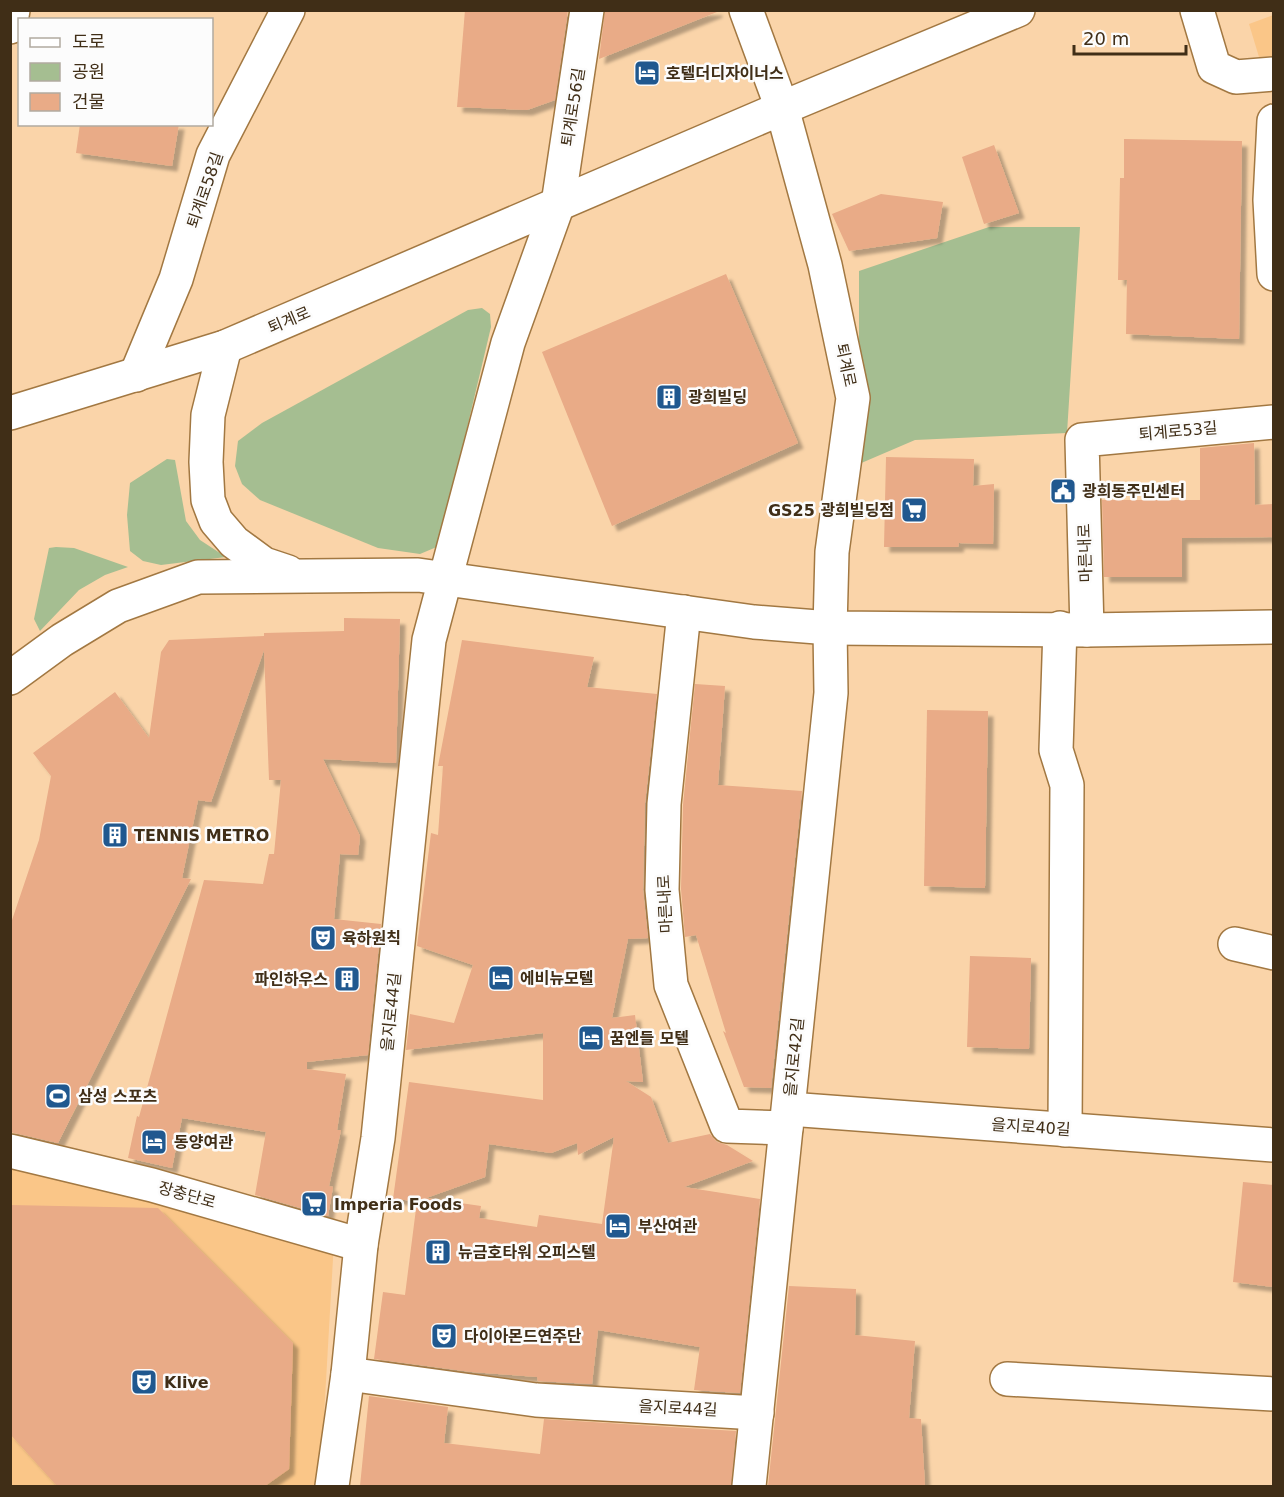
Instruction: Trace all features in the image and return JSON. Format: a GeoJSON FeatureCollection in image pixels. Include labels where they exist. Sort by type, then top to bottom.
{"type":"FeatureCollection","features":[{"type":"Feature","properties":{"kind":"street"},"geometry":{"type":"LineString","coordinates":[[10,27],[13,10]]}},
{"type":"Feature","properties":{"kind":"street","name":"퇴계로58길"},"geometry":{"type":"LineString","coordinates":[[136,375],[176,279],[213,155],[288,10]]}},
{"type":"Feature","properties":{"kind":"street","name":"퇴계로56길"},"geometry":{"type":"LineString","coordinates":[[558,204],[587,10]]}},
{"type":"Feature","properties":{"kind":"street","name":"퇴계로"},"geometry":{"type":"LineString","coordinates":[[746,10],[782,108],[825,265],[853,398],[832,552],[830,628]]}},
{"type":"Feature","properties":{"kind":"street","name":"퇴계로"},"geometry":{"type":"LineString","coordinates":[[10,414],[225,347],[782,108],[1018,10]]}},
{"type":"Feature","properties":{"kind":"street"},"geometry":{"type":"LineString","coordinates":[[1197,10],[1214,67],[1236,77],[1274,74]]}},
{"type":"Feature","properties":{"kind":"street"},"geometry":{"type":"LineString","coordinates":[[1274,121],[1270,200],[1274,274]]}},
{"type":"Feature","properties":{"kind":"street"},"geometry":{"type":"LineString","coordinates":[[446,579],[508,343],[558,204]]}},
{"type":"Feature","properties":{"kind":"street"},"geometry":{"type":"LineString","coordinates":[[225,347],[208,415],[206,462],[208,500],[216,521],[234,542],[264,564],[301,576]]}},
{"type":"Feature","properties":{"kind":"street","name":"퇴계로53길"},"geometry":{"type":"LineString","coordinates":[[1082,440],[1274,422]]}},
{"type":"Feature","properties":{"kind":"street","name":"마른내로"},"geometry":{"type":"LineString","coordinates":[[1065,1130],[1067,785],[1056,750],[1073,629],[1082,440]]}},
{"type":"Feature","properties":{"kind":"street"},"geometry":{"type":"LineString","coordinates":[[10,678],[62,640],[118,606],[198,577],[418,575],[754,622],[830,628],[1274,627]]}},
{"type":"Feature","properties":{"kind":"street","name":"을지로44길"},"geometry":{"type":"LineString","coordinates":[[332,1486],[348,1374],[361,1245],[378,1138],[429,640],[446,579]]}},
{"type":"Feature","properties":{"kind":"street","name":"마른내로"},"geometry":{"type":"LineString","coordinates":[[684,612],[664,804],[662,890],[671,985],[727,1126],[788,1119]]}},
{"type":"Feature","properties":{"kind":"street","name":"을지로42길"},"geometry":{"type":"LineString","coordinates":[[749,1486],[831,693],[830,628]]}},
{"type":"Feature","properties":{"kind":"street"},"geometry":{"type":"LineString","coordinates":[[1235,944],[1274,953]]}},
{"type":"Feature","properties":{"kind":"street","name":"을지로40길"},"geometry":{"type":"LineString","coordinates":[[788,1119],[1065,1130],[1274,1145]]}},
{"type":"Feature","properties":{"kind":"street","name":"장충단로"},"geometry":{"type":"LineString","coordinates":[[10,1151],[152,1185],[361,1245]]}},
{"type":"Feature","properties":{"kind":"street","name":"을지로44길"},"geometry":{"type":"LineString","coordinates":[[348,1374],[536,1400],[757,1413]]}},
{"type":"Feature","properties":{"kind":"street"},"geometry":{"type":"LineString","coordinates":[[1007,1379],[1274,1394]]}},
{"type":"Feature","properties":{"kind":"shaded area"},"geometry":{"type":"Polygon","coordinates":[[[1273,15],[1273,56],[1259,57],[1249,24],[1273,15]]]}},
{"type":"Feature","properties":{"kind":"shaded area"},"geometry":{"type":"Polygon","coordinates":[[[11,1147],[334,1241],[320,1486],[11,1486],[11,1147]]]}},
{"type":"Feature","properties":{"kind":"green space"},"geometry":{"type":"Polygon","coordinates":[[[989,227],[1080,227],[1067,433],[915,440],[859,464],[859,271],[989,227]]]}},
{"type":"Feature","properties":{"kind":"green space"},"geometry":{"type":"Polygon","coordinates":[[[482,308],[490,314],[491,327],[439,546],[420,554],[378,548],[260,500],[242,484],[235,466],[238,441],[262,423],[468,310],[482,308]]]}},
{"type":"Feature","properties":{"kind":"green space"},"geometry":{"type":"Polygon","coordinates":[[[167,459],[175,460],[186,521],[200,540],[226,557],[161,565],[143,561],[130,551],[127,515],[130,483],[167,459]]]}},
{"type":"Feature","properties":{"kind":"green space"},"geometry":{"type":"Polygon","coordinates":[[[49,548],[74,548],[128,567],[105,575],[79,590],[40,631],[34,619],[49,548]]]}},
{"type":"Feature","properties":{"kind":"building"},"geometry":{"type":"Polygon","coordinates":[[[465,10],[568,10],[555,100],[527,110],[457,107],[465,10]]]}},
{"type":"Feature","properties":{"kind":"building"},"geometry":{"type":"Polygon","coordinates":[[[605,10],[717,10],[717,12],[599,59],[605,10]]]}},
{"type":"Feature","properties":{"kind":"building"},"geometry":{"type":"Polygon","coordinates":[[[80,126],[179,126],[172,166],[76,153],[80,126]]]}},
{"type":"Feature","properties":{"kind":"building"},"geometry":{"type":"Polygon","coordinates":[[[1124,139],[1242,141],[1239,339],[1126,334],[1127,280],[1118,280],[1120,178],[1124,178],[1124,139]]]}},
{"type":"Feature","properties":{"kind":"building"},"geometry":{"type":"Polygon","coordinates":[[[994,145],[1019,213],[984,224],[962,157],[994,145]]]}},
{"type":"Feature","properties":{"kind":"building"},"geometry":{"type":"Polygon","coordinates":[[[881,194],[943,202],[937,238],[849,251],[832,214],[881,194]]]}},
{"type":"Feature","properties":{"kind":"building","name":"광희빌딩"},"geometry":{"type":"Polygon","coordinates":[[[726,274],[798,443],[612,526],[542,352],[726,274]]]}},
{"type":"Feature","properties":{"kind":"building"},"geometry":{"type":"Polygon","coordinates":[[[1254,443],[1255,505],[1274,504],[1274,537],[1182,538],[1182,577],[1104,577],[1102,500],[1200,500],[1200,448],[1254,443]]]}},
{"type":"Feature","properties":{"kind":"building"},"geometry":{"type":"Polygon","coordinates":[[[886,457],[974,459],[973,486],[994,484],[993,544],[959,543],[958,547],[884,547],[886,457]]]}},
{"type":"Feature","properties":{"kind":"building"},"geometry":{"type":"Polygon","coordinates":[[[344,618],[400,619],[396,763],[323,759],[360,836],[358,855],[340,854],[334,919],[381,924],[368,1055],[307,1062],[307,1069],[346,1074],[337,1130],[341,1130],[329,1186],[333,1187],[328,1216],[255,1195],[266,1132],[182,1118],[172,1168],[128,1158],[137,1116],[139,1117],[204,880],[263,884],[269,854],[274,854],[281,780],[269,780],[264,650],[211,802],[198,800],[182,878],[191,879],[58,1143],[10,1132],[10,926],[39,840],[51,776],[33,753],[115,692],[149,738],[161,652],[169,640],[264,636],[264,633],[344,631],[344,618]]]}},
{"type":"Feature","properties":{"kind":"building"},"geometry":{"type":"Polygon","coordinates":[[[462,640],[594,657],[587,687],[657,694],[645,803],[643,890],[648,938],[628,939],[612,1018],[635,1015],[643,1082],[626,1081],[651,1097],[668,1143],[710,1134],[717,1142],[727,1145],[753,1161],[684,1187],[760,1199],[740,1393],[694,1390],[700,1347],[598,1330],[592,1384],[538,1381],[537,1377],[472,1372],[374,1359],[383,1292],[405,1295],[417,1201],[393,1199],[409,1082],[543,1100],[543,1033],[406,1050],[410,1014],[454,1023],[473,965],[417,946],[431,833],[438,835],[443,766],[438,766],[462,640]],[[614,1137],[578,1155],[577,1143],[551,1153],[489,1144],[485,1177],[426,1198],[481,1206],[479,1218],[537,1227],[539,1215],[602,1224],[614,1137]]]}},
{"type":"Feature","properties":{"kind":"building"},"geometry":{"type":"Polygon","coordinates":[[[695,684],[725,686],[718,785],[802,791],[771,1088],[744,1087],[723,1031],[726,1033],[696,935],[685,937],[681,889],[683,805],[695,684]]]}},
{"type":"Feature","properties":{"kind":"building"},"geometry":{"type":"Polygon","coordinates":[[[927,710],[988,711],[985,888],[924,886],[927,710]]]}},
{"type":"Feature","properties":{"kind":"building"},"geometry":{"type":"Polygon","coordinates":[[[970,956],[1031,958],[1029,1049],[967,1047],[970,956]]]}},
{"type":"Feature","properties":{"kind":"building"},"geometry":{"type":"Polygon","coordinates":[[[1243,1182],[1274,1185],[1274,1287],[1233,1282],[1243,1182]]]}},
{"type":"Feature","properties":{"kind":"building"},"geometry":{"type":"Polygon","coordinates":[[[10,1205],[158,1208],[293,1343],[289,1469],[265,1486],[57,1486],[10,1434],[10,1205]]]}},
{"type":"Feature","properties":{"kind":"building"},"geometry":{"type":"Polygon","coordinates":[[[789,1286],[856,1289],[855,1335],[915,1341],[909,1418],[921,1419],[925,1486],[768,1486],[789,1286]]]}},
{"type":"Feature","properties":{"kind":"building"},"geometry":{"type":"Polygon","coordinates":[[[369,1396],[448,1407],[444,1443],[540,1454],[544,1419],[736,1431],[731,1486],[360,1486],[369,1396]]]}},
{"type":"Feature","properties":{"kind":"place","name":"호텔더디자이너스"},"geometry":{"type":"Point","coordinates":[647,73]}},
{"type":"Feature","properties":{"kind":"place","name":"광희빌딩"},"geometry":{"type":"Point","coordinates":[669,397]}},
{"type":"Feature","properties":{"kind":"place","name":"광희동주민센터"},"geometry":{"type":"Point","coordinates":[1063,491]}},
{"type":"Feature","properties":{"kind":"place","name":"GS25 광희빌딩점"},"geometry":{"type":"Point","coordinates":[914,510]}},
{"type":"Feature","properties":{"kind":"place","name":"TENNIS METRO"},"geometry":{"type":"Point","coordinates":[115,835]}},
{"type":"Feature","properties":{"kind":"place","name":"육하원칙"},"geometry":{"type":"Point","coordinates":[323,938]}},
{"type":"Feature","properties":{"kind":"place","name":"에비뉴모텔"},"geometry":{"type":"Point","coordinates":[501,978]}},
{"type":"Feature","properties":{"kind":"place","name":"파인하우스"},"geometry":{"type":"Point","coordinates":[347,979]}},
{"type":"Feature","properties":{"kind":"place","name":"꿈엔들 모텔"},"geometry":{"type":"Point","coordinates":[591,1038]}},
{"type":"Feature","properties":{"kind":"place","name":"삼성 스포츠"},"geometry":{"type":"Point","coordinates":[58,1096]}},
{"type":"Feature","properties":{"kind":"place","name":"동양여관"},"geometry":{"type":"Point","coordinates":[154,1142]}},
{"type":"Feature","properties":{"kind":"place","name":"Imperia Foods"},"geometry":{"type":"Point","coordinates":[314,1204]}},
{"type":"Feature","properties":{"kind":"place","name":"부산여관"},"geometry":{"type":"Point","coordinates":[618,1226]}},
{"type":"Feature","properties":{"kind":"place","name":"뉴금호타워 오피스텔"},"geometry":{"type":"Point","coordinates":[438,1252]}},
{"type":"Feature","properties":{"kind":"place","name":"다이아몬드연주단"},"geometry":{"type":"Point","coordinates":[444,1336]}},
{"type":"Feature","properties":{"kind":"place","name":"Klive"},"geometry":{"type":"Point","coordinates":[144,1382]}}]}
